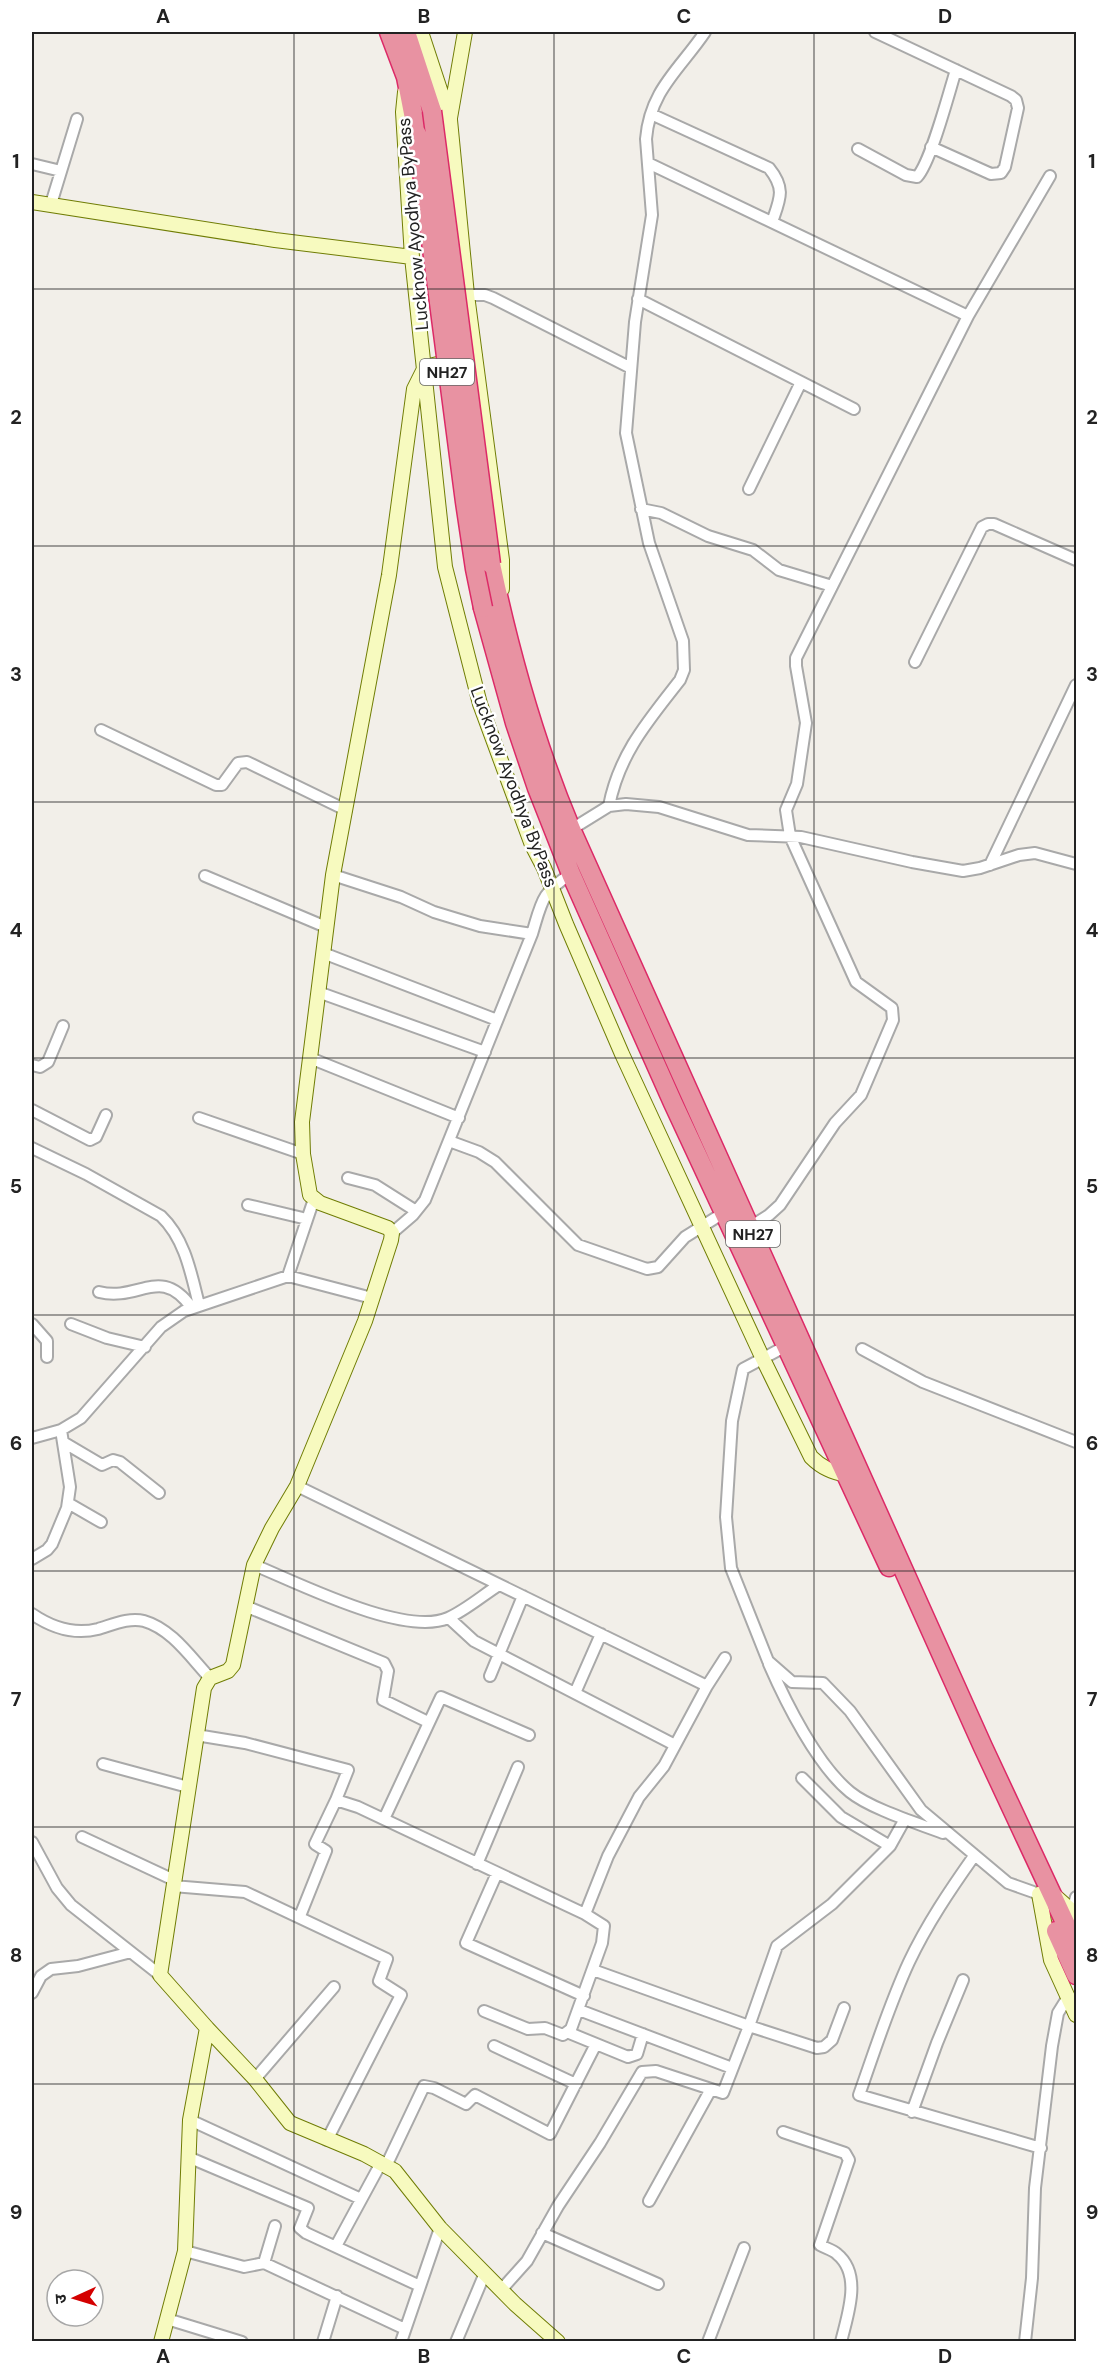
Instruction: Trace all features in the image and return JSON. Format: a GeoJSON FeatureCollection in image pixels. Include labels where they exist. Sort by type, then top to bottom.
{"type":"FeatureCollection","features":[{"type":"Feature","properties":{"kind":"highway","name":"NH27"},"geometry":{"type":"LineString","coordinates":[[389,32],[406,77],[417,134],[475,569],[492,609]]}},
{"type":"Feature","properties":{"kind":"highway","name":"NH27"},"geometry":{"type":"LineString","coordinates":[[405,32],[432,111],[491,564],[492,609],[515,723],[564,834],[750,1227],[1044,1892],[1077,1975]]}},
{"type":"Feature","properties":{"kind":"highway","name":"NH27"},"geometry":{"type":"LineString","coordinates":[[564,834],[571,874],[725,1212],[1044,1892],[1077,1946]]}},
{"type":"Feature","properties":{"kind":"street"},"geometry":{"type":"LineString","coordinates":[[421,32],[450,120],[467,296],[502,560],[492,609]]}},
{"type":"Feature","properties":{"kind":"street"},"geometry":{"type":"LineString","coordinates":[[450,120],[465,32]]}},
{"type":"Feature","properties":{"kind":"street"},"geometry":{"type":"LineString","coordinates":[[609,806],[614,780],[636,735],[680,680],[684,670],[683,641],[654,561],[626,433],[638,299],[652,215],[646,139],[656,97],[705,32]]}},
{"type":"Feature","properties":{"kind":"street"},"geometry":{"type":"LineString","coordinates":[[875,32],[1016,100],[1018,108],[1005,167],[1001,173],[991,174],[931,147]]}},
{"type":"Feature","properties":{"kind":"street"},"geometry":{"type":"LineString","coordinates":[[858,149],[913,177],[918,177],[931,147],[956,70]]}},
{"type":"Feature","properties":{"kind":"street","name":"Lucknow Ayodhya ByPass"},"geometry":{"type":"LineString","coordinates":[[406,77],[403,112],[412,257],[445,567],[480,704],[532,844],[622,1054],[763,1359],[811,1457],[831,1472],[847,1475]]}},
{"type":"Feature","properties":{"kind":"street"},"geometry":{"type":"LineString","coordinates":[[651,114],[769,168],[776,176],[781,196],[772,222]]}},
{"type":"Feature","properties":{"kind":"street"},"geometry":{"type":"LineString","coordinates":[[51,204],[77,119]]}},
{"type":"Feature","properties":{"kind":"street"},"geometry":{"type":"LineString","coordinates":[[648,163],[968,316]]}},
{"type":"Feature","properties":{"kind":"street"},"geometry":{"type":"LineString","coordinates":[[32,164],[62,171]]}},
{"type":"Feature","properties":{"kind":"street"},"geometry":{"type":"LineString","coordinates":[[750,1227],[780,1205],[835,1124],[861,1095],[893,1020],[892,1008],[856,982],[790,836],[786,810],[797,784],[806,723],[796,658],[968,316],[1050,176]]}},
{"type":"Feature","properties":{"kind":"street"},"geometry":{"type":"LineString","coordinates":[[32,202],[254,237],[412,257]]}},
{"type":"Feature","properties":{"kind":"street"},"geometry":{"type":"LineString","coordinates":[[467,296],[486,294],[493,297],[631,368]]}},
{"type":"Feature","properties":{"kind":"street"},"geometry":{"type":"LineString","coordinates":[[638,299],[854,409]]}},
{"type":"Feature","properties":{"kind":"street"},"geometry":{"type":"LineString","coordinates":[[392,1233],[383,1225],[314,1199],[308,1189],[303,1154],[302,1122],[333,874],[389,575],[414,389],[425,367],[475,356]]}},
{"type":"Feature","properties":{"kind":"street"},"geometry":{"type":"LineString","coordinates":[[749,489],[801,382]]}},
{"type":"Feature","properties":{"kind":"street"},"geometry":{"type":"LineString","coordinates":[[641,509],[661,513],[708,536],[753,550],[779,570],[832,586]]}},
{"type":"Feature","properties":{"kind":"street"},"geometry":{"type":"LineString","coordinates":[[915,662],[982,527],[994,524],[1077,560]]}},
{"type":"Feature","properties":{"kind":"street"},"geometry":{"type":"LineString","coordinates":[[990,865],[1077,685]]}},
{"type":"Feature","properties":{"kind":"street"},"geometry":{"type":"LineString","coordinates":[[101,730],[216,785],[226,782],[238,763],[248,762],[346,810]]}},
{"type":"Feature","properties":{"kind":"street"},"geometry":{"type":"LineString","coordinates":[[564,834],[609,806],[626,804],[659,807],[748,835],[790,836],[963,871],[1019,855],[1035,853],[1077,864]]}},
{"type":"Feature","properties":{"kind":"street"},"geometry":{"type":"LineString","coordinates":[[333,874],[401,897],[443,915],[488,928],[532,934]]}},
{"type":"Feature","properties":{"kind":"street"},"geometry":{"type":"LineString","coordinates":[[160,1975],[204,1688],[210,1678],[228,1671],[232,1665],[254,1565],[272,1528],[297,1486],[365,1321],[392,1233],[425,1200],[532,934],[541,902],[551,886],[571,874]]}},
{"type":"Feature","properties":{"kind":"street"},"geometry":{"type":"LineString","coordinates":[[205,876],[326,927]]}},
{"type":"Feature","properties":{"kind":"street"},"geometry":{"type":"LineString","coordinates":[[323,953],[497,1020]]}},
{"type":"Feature","properties":{"kind":"street"},"geometry":{"type":"LineString","coordinates":[[318,992],[484,1052]]}},
{"type":"Feature","properties":{"kind":"street"},"geometry":{"type":"LineString","coordinates":[[32,1065],[40,1067],[48,1062],[63,1026]]}},
{"type":"Feature","properties":{"kind":"street"},"geometry":{"type":"LineString","coordinates":[[310,1058],[459,1118]]}},
{"type":"Feature","properties":{"kind":"street"},"geometry":{"type":"LineString","coordinates":[[32,1110],[90,1140],[96,1137],[106,1115]]}},
{"type":"Feature","properties":{"kind":"street"},"geometry":{"type":"LineString","coordinates":[[199,1118],[303,1154]]}},
{"type":"Feature","properties":{"kind":"street"},"geometry":{"type":"LineString","coordinates":[[449,1141],[479,1152],[495,1162],[578,1245],[647,1269],[658,1267],[680,1241],[725,1212]]}},
{"type":"Feature","properties":{"kind":"street"},"geometry":{"type":"LineString","coordinates":[[32,1149],[78,1170],[161,1216],[171,1225],[179,1239],[195,1306]]}},
{"type":"Feature","properties":{"kind":"street"},"geometry":{"type":"LineString","coordinates":[[348,1178],[375,1185],[416,1211]]}},
{"type":"Feature","properties":{"kind":"street"},"geometry":{"type":"LineString","coordinates":[[288,1276],[314,1199]]}},
{"type":"Feature","properties":{"kind":"street"},"geometry":{"type":"LineString","coordinates":[[248,1205],[307,1219]]}},
{"type":"Feature","properties":{"kind":"street"},"geometry":{"type":"LineString","coordinates":[[32,1438],[61,1430],[88,1412],[169,1320],[195,1306],[288,1276],[372,1298]]}},
{"type":"Feature","properties":{"kind":"street"},"geometry":{"type":"LineString","coordinates":[[99,1292],[118,1295],[161,1285],[177,1292],[195,1306]]}},
{"type":"Feature","properties":{"kind":"street"},"geometry":{"type":"LineString","coordinates":[[32,1324],[46,1341],[47,1357]]}},
{"type":"Feature","properties":{"kind":"street"},"geometry":{"type":"LineString","coordinates":[[71,1324],[107,1338],[145,1347]]}},
{"type":"Feature","properties":{"kind":"street"},"geometry":{"type":"LineString","coordinates":[[788,1346],[743,1369],[732,1421],[726,1517],[731,1568],[789,1709],[827,1765],[850,1792],[905,1819],[948,1835]]}},
{"type":"Feature","properties":{"kind":"street"},"geometry":{"type":"LineString","coordinates":[[862,1349],[923,1382],[1077,1442]]}},
{"type":"Feature","properties":{"kind":"street"},"geometry":{"type":"LineString","coordinates":[[32,1558],[47,1550],[52,1544],[68,1503],[70,1487],[61,1430]]}},
{"type":"Feature","properties":{"kind":"street"},"geometry":{"type":"LineString","coordinates":[[63,1442],[102,1465],[113,1460],[120,1462],[159,1493]]}},
{"type":"Feature","properties":{"kind":"street"},"geometry":{"type":"LineString","coordinates":[[297,1486],[707,1686]]}},
{"type":"Feature","properties":{"kind":"street"},"geometry":{"type":"LineString","coordinates":[[68,1503],[101,1522]]}},
{"type":"Feature","properties":{"kind":"street"},"geometry":{"type":"LineString","coordinates":[[254,1565],[377,1614],[405,1620],[433,1622],[449,1618],[499,1585]]}},
{"type":"Feature","properties":{"kind":"street"},"geometry":{"type":"LineString","coordinates":[[490,1676],[523,1596]]}},
{"type":"Feature","properties":{"kind":"street"},"geometry":{"type":"LineString","coordinates":[[245,1606],[384,1663],[388,1671],[383,1700],[428,1722]]}},
{"type":"Feature","properties":{"kind":"street"},"geometry":{"type":"LineString","coordinates":[[32,1614],[51,1624],[71,1630],[96,1629],[121,1622],[144,1621],[165,1631],[210,1678]]}},
{"type":"Feature","properties":{"kind":"street"},"geometry":{"type":"LineString","coordinates":[[449,1618],[474,1641],[675,1745]]}},
{"type":"Feature","properties":{"kind":"street"},"geometry":{"type":"LineString","coordinates":[[575,1693],[601,1635]]}},
{"type":"Feature","properties":{"kind":"street"},"geometry":{"type":"LineString","coordinates":[[585,1914],[608,1856],[639,1797],[664,1766],[707,1686],[725,1658]]}},
{"type":"Feature","properties":{"kind":"street"},"geometry":{"type":"LineString","coordinates":[[768,1660],[792,1682],[823,1683],[850,1711],[921,1810],[1008,1883],[1044,1892],[1074,1915],[1077,1897]]}},
{"type":"Feature","properties":{"kind":"street"},"geometry":{"type":"LineString","coordinates":[[384,1819],[441,1697],[529,1735]]}},
{"type":"Feature","properties":{"kind":"street"},"geometry":{"type":"LineString","coordinates":[[196,1736],[245,1743],[348,1770],[315,1844],[326,1851],[300,1916]]}},
{"type":"Feature","properties":{"kind":"street"},"geometry":{"type":"LineString","coordinates":[[103,1764],[188,1787]]}},
{"type":"Feature","properties":{"kind":"street"},"geometry":{"type":"LineString","coordinates":[[477,1864],[519,1767]]}},
{"type":"Feature","properties":{"kind":"street"},"geometry":{"type":"LineString","coordinates":[[802,1778],[841,1817],[890,1846]]}},
{"type":"Feature","properties":{"kind":"street"},"geometry":{"type":"LineString","coordinates":[[336,1800],[384,1819],[585,1914],[604,1926],[602,1943],[579,2010],[571,2029],[563,2035],[545,2028],[528,2030],[484,2011]]}},
{"type":"Feature","properties":{"kind":"street"},"geometry":{"type":"LineString","coordinates":[[501,2290],[527,2261],[642,2072],[657,2071],[723,2093],[777,1946],[832,1904],[890,1846],[905,1819]]}},
{"type":"Feature","properties":{"kind":"street"},"geometry":{"type":"LineString","coordinates":[[82,1837],[173,1883],[245,1892],[387,1959],[379,1981],[401,1995],[327,2140]]}},
{"type":"Feature","properties":{"kind":"street"},"geometry":{"type":"LineString","coordinates":[[32,1842],[63,1896],[91,1922],[160,1975],[255,2079],[290,2123],[364,2154],[395,2171],[440,2228],[501,2290],[558,2342]]}},
{"type":"Feature","properties":{"kind":"street"},"geometry":{"type":"LineString","coordinates":[[974,1856],[941,1903],[910,1961],[859,2095],[1041,2148]]}},
{"type":"Feature","properties":{"kind":"street"},"geometry":{"type":"LineString","coordinates":[[497,1873],[466,1943],[584,1996]]}},
{"type":"Feature","properties":{"kind":"street"},"geometry":{"type":"LineString","coordinates":[[1044,1892],[1051,1960],[1077,2015]]}},
{"type":"Feature","properties":{"kind":"street"},"geometry":{"type":"LineString","coordinates":[[32,1993],[41,1976],[51,1969],[90,1963],[131,1952]]}},
{"type":"Feature","properties":{"kind":"street"},"geometry":{"type":"LineString","coordinates":[[593,1970],[749,2026],[818,2048],[824,2047],[832,2040],[844,2008]]}},
{"type":"Feature","properties":{"kind":"street"},"geometry":{"type":"LineString","coordinates":[[912,2112],[963,1980]]}},
{"type":"Feature","properties":{"kind":"street"},"geometry":{"type":"LineString","coordinates":[[255,2079],[334,1987]]}},
{"type":"Feature","properties":{"kind":"street"},"geometry":{"type":"LineString","coordinates":[[1025,2342],[1032,2278],[1035,2188],[1054,2035],[1058,2013],[1068,1997]]}},
{"type":"Feature","properties":{"kind":"street"},"geometry":{"type":"LineString","coordinates":[[579,2010],[732,2068]]}},
{"type":"Feature","properties":{"kind":"street"},"geometry":{"type":"LineString","coordinates":[[161,2342],[185,2251],[190,2120],[207,2028]]}},
{"type":"Feature","properties":{"kind":"street"},"geometry":{"type":"LineString","coordinates":[[567,2032],[628,2057],[637,2054],[643,2034]]}},
{"type":"Feature","properties":{"kind":"street"},"geometry":{"type":"LineString","coordinates":[[336,2246],[361,2199],[383,2165],[424,2086],[434,2088],[466,2104],[475,2095],[550,2134],[596,2044]]}},
{"type":"Feature","properties":{"kind":"street"},"geometry":{"type":"LineString","coordinates":[[494,2046],[576,2084]]}},
{"type":"Feature","properties":{"kind":"street"},"geometry":{"type":"LineString","coordinates":[[649,2201],[711,2089]]}},
{"type":"Feature","properties":{"kind":"street"},"geometry":{"type":"LineString","coordinates":[[190,2120],[361,2199]]}},
{"type":"Feature","properties":{"kind":"street"},"geometry":{"type":"LineString","coordinates":[[783,2132],[845,2153],[849,2160],[820,2245],[838,2254],[848,2268],[852,2292],[841,2342]]}},
{"type":"Feature","properties":{"kind":"street"},"geometry":{"type":"LineString","coordinates":[[188,2157],[308,2208],[300,2228],[306,2233],[420,2286]]}},
{"type":"Feature","properties":{"kind":"street"},"geometry":{"type":"LineString","coordinates":[[264,2263],[275,2226]]}},
{"type":"Feature","properties":{"kind":"street"},"geometry":{"type":"LineString","coordinates":[[401,2342],[440,2228]]}},
{"type":"Feature","properties":{"kind":"street"},"geometry":{"type":"LineString","coordinates":[[542,2233],[658,2284]]}},
{"type":"Feature","properties":{"kind":"street"},"geometry":{"type":"LineString","coordinates":[[708,2342],[744,2248]]}},
{"type":"Feature","properties":{"kind":"street"},"geometry":{"type":"LineString","coordinates":[[185,2251],[244,2267],[264,2263],[405,2329]]}},
{"type":"Feature","properties":{"kind":"street"},"geometry":{"type":"LineString","coordinates":[[456,2342],[485,2273]]}},
{"type":"Feature","properties":{"kind":"street"},"geometry":{"type":"LineString","coordinates":[[323,2342],[337,2296]]}},
{"type":"Feature","properties":{"kind":"street"},"geometry":{"type":"LineString","coordinates":[[167,2319],[242,2342]]}}]}
